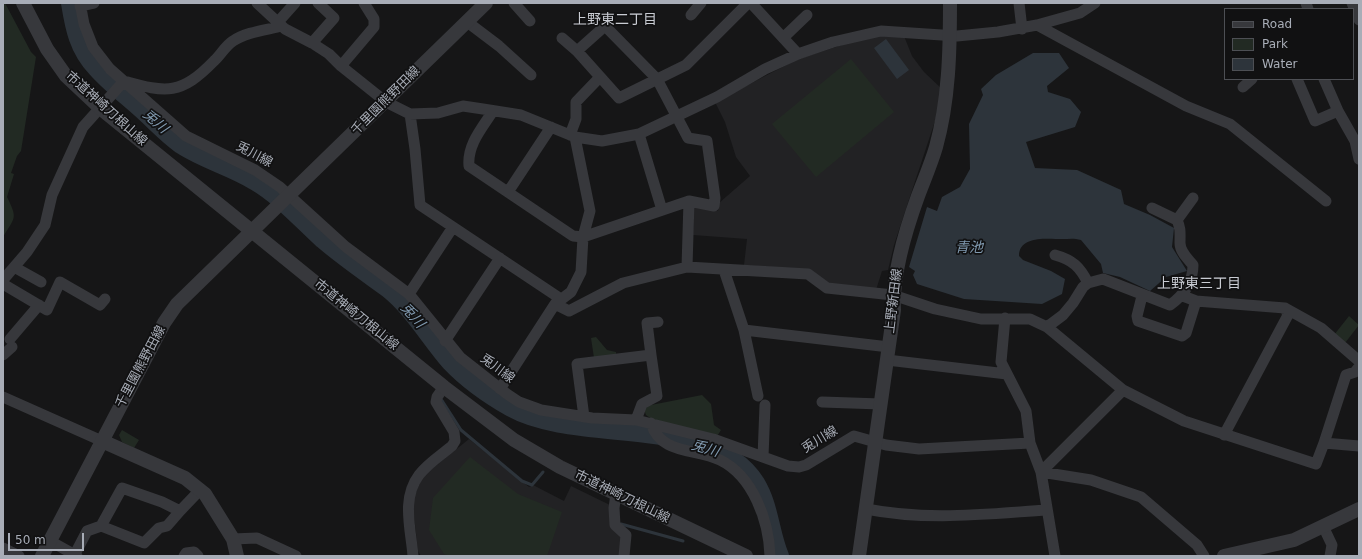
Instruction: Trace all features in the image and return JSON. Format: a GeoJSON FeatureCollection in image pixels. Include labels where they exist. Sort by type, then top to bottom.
{"type":"FeatureCollection","features":[{"type":"Feature","properties":{"kind":"street","name":"市道神崎刀根山線"},"geometry":{"type":"LineString","coordinates":[[23,3],[47,49],[66,76],[100,108],[444,387],[525,446],[560,467],[730,553],[746,556]]}},
{"type":"Feature","properties":{"kind":"street"},"geometry":{"type":"LineString","coordinates":[[80,4],[94,3]]}},
{"type":"Feature","properties":{"kind":"street"},"geometry":{"type":"LineString","coordinates":[[257,3],[286,29],[329,54],[341,66],[386,102],[410,114],[438,113],[463,106],[521,116],[573,136],[602,141],[639,134],[717,97],[766,69],[798,54],[833,42],[881,31],[950,36],[1022,29],[1080,13],[1095,3]]}},
{"type":"Feature","properties":{"kind":"street"},"geometry":{"type":"LineString","coordinates":[[3,280],[27,252],[45,225],[52,195],[78,136],[87,120],[120,86],[159,90],[179,88],[209,66],[228,45],[240,36],[280,24],[295,3]]}},
{"type":"Feature","properties":{"kind":"street"},"geometry":{"type":"LineString","coordinates":[[312,43],[334,18],[318,3]]}},
{"type":"Feature","properties":{"kind":"street"},"geometry":{"type":"LineString","coordinates":[[341,66],[374,27],[374,19],[364,3]]}},
{"type":"Feature","properties":{"kind":"street","name":"千里園熊野田線"},"geometry":{"type":"LineString","coordinates":[[42,556],[164,324],[177,304],[486,3]]}},
{"type":"Feature","properties":{"kind":"street"},"geometry":{"type":"LineString","coordinates":[[514,3],[530,21]]}},
{"type":"Feature","properties":{"kind":"street"},"geometry":{"type":"LineString","coordinates":[[691,15],[701,3]]}},
{"type":"Feature","properties":{"kind":"street"},"geometry":{"type":"LineString","coordinates":[[562,38],[577,51],[619,98],[686,65],[748,3]]}},
{"type":"Feature","properties":{"kind":"street"},"geometry":{"type":"LineString","coordinates":[[751,3],[798,54]]}},
{"type":"Feature","properties":{"kind":"street","name":"上野新田線"},"geometry":{"type":"LineString","coordinates":[[859,556],[894,310],[893,295],[896,271],[917,198],[935,148],[945,106],[950,36],[950,3]]}},
{"type":"Feature","properties":{"kind":"street"},"geometry":{"type":"LineString","coordinates":[[1019,3],[1022,29]]}},
{"type":"Feature","properties":{"kind":"street"},"geometry":{"type":"LineString","coordinates":[[1352,3],[1359,20]]}},
{"type":"Feature","properties":{"kind":"street","name":"兎川線"},"geometry":{"type":"LineString","coordinates":[[80,4],[84,24],[93,47],[120,86],[186,136],[260,172],[284,200],[409,294],[445,341],[465,362],[500,389],[520,402],[535,408],[584,417],[636,420],[653,428],[713,439],[788,466],[800,468],[852,437],[919,449],[1030,443]]}},
{"type":"Feature","properties":{"kind":"street"},"geometry":{"type":"LineString","coordinates":[[783,38],[807,15]]}},
{"type":"Feature","properties":{"kind":"street"},"geometry":{"type":"LineString","coordinates":[[466,21],[499,46],[531,75]]}},
{"type":"Feature","properties":{"kind":"street"},"geometry":{"type":"LineString","coordinates":[[1037,25],[1127,72],[1186,106],[1230,124],[1326,201]]}},
{"type":"Feature","properties":{"kind":"street"},"geometry":{"type":"LineString","coordinates":[[493,111],[474,139],[468,158],[469,166],[573,236],[583,237],[689,201],[714,206],[715,198],[707,141],[688,138],[657,79],[605,26],[577,51]]}},
{"type":"Feature","properties":{"kind":"street"},"geometry":{"type":"LineString","coordinates":[[500,389],[558,302],[571,292],[581,272],[583,237],[590,211],[573,136],[576,119],[576,102],[600,77]]}},
{"type":"Feature","properties":{"kind":"street"},"geometry":{"type":"LineString","coordinates":[[1243,87],[1251,80]]}},
{"type":"Feature","properties":{"kind":"street"},"geometry":{"type":"LineString","coordinates":[[1297,80],[1315,121],[1338,111]]}},
{"type":"Feature","properties":{"kind":"street"},"geometry":{"type":"LineString","coordinates":[[1324,80],[1338,111],[1355,141],[1359,159]]}},
{"type":"Feature","properties":{"kind":"street"},"geometry":{"type":"LineString","coordinates":[[410,114],[420,206],[500,258],[569,311],[623,283],[687,267],[808,274],[826,288],[893,295],[935,309],[981,319],[1030,319],[1047,327],[1123,390],[1184,421],[1316,464],[1346,375],[1358,372]]}},
{"type":"Feature","properties":{"kind":"street"},"geometry":{"type":"LineString","coordinates":[[508,192],[551,127]]}},
{"type":"Feature","properties":{"kind":"street"},"geometry":{"type":"LineString","coordinates":[[639,134],[662,210]]}},
{"type":"Feature","properties":{"kind":"street"},"geometry":{"type":"LineString","coordinates":[[1177,220],[1193,198]]}},
{"type":"Feature","properties":{"kind":"street"},"geometry":{"type":"LineString","coordinates":[[687,267],[689,201]]}},
{"type":"Feature","properties":{"kind":"street"},"geometry":{"type":"LineString","coordinates":[[1047,327],[1063,315],[1074,304],[1083,287],[1088,283],[1103,280],[1134,291],[1142,296],[1170,305],[1183,296],[1193,276],[1193,265],[1184,255],[1180,244],[1182,230],[1177,220],[1152,208]]}},
{"type":"Feature","properties":{"kind":"street"},"geometry":{"type":"LineString","coordinates":[[409,294],[453,227]]}},
{"type":"Feature","properties":{"kind":"street"},"geometry":{"type":"LineString","coordinates":[[1055,255],[1075,262],[1082,271],[1088,283]]}},
{"type":"Feature","properties":{"kind":"street"},"geometry":{"type":"LineString","coordinates":[[445,341],[500,258]]}},
{"type":"Feature","properties":{"kind":"street"},"geometry":{"type":"LineString","coordinates":[[14,267],[40,282]]}},
{"type":"Feature","properties":{"kind":"street"},"geometry":{"type":"LineString","coordinates":[[724,270],[744,330],[758,396]]}},
{"type":"Feature","properties":{"kind":"street"},"geometry":{"type":"LineString","coordinates":[[3,284],[47,310],[60,282],[100,305],[104,299]]}},
{"type":"Feature","properties":{"kind":"street"},"geometry":{"type":"LineString","coordinates":[[571,292],[584,304]]}},
{"type":"Feature","properties":{"kind":"street"},"geometry":{"type":"LineString","coordinates":[[1142,296],[1137,316],[1138,321],[1182,336],[1186,333],[1196,301]]}},
{"type":"Feature","properties":{"kind":"street"},"geometry":{"type":"LineString","coordinates":[[1183,296],[1196,301],[1285,308],[1321,328],[1359,361]]}},
{"type":"Feature","properties":{"kind":"street"},"geometry":{"type":"LineString","coordinates":[[3,354],[39,305]]}},
{"type":"Feature","properties":{"kind":"street"},"geometry":{"type":"LineString","coordinates":[[1224,435],[1288,315],[1285,308]]}},
{"type":"Feature","properties":{"kind":"street"},"geometry":{"type":"LineString","coordinates":[[1006,318],[1002,362],[1026,411],[1030,443],[1042,472],[1055,556]]}},
{"type":"Feature","properties":{"kind":"street"},"geometry":{"type":"LineString","coordinates":[[636,420],[642,404],[657,396],[647,323],[658,322]]}},
{"type":"Feature","properties":{"kind":"street"},"geometry":{"type":"LineString","coordinates":[[744,330],[1007,374]]}},
{"type":"Feature","properties":{"kind":"street"},"geometry":{"type":"LineString","coordinates":[[584,417],[577,364],[651,355]]}},
{"type":"Feature","properties":{"kind":"street"},"geometry":{"type":"LineString","coordinates":[[413,556],[408,511],[409,494],[419,474],[452,446],[456,439],[454,432],[436,402],[437,397],[444,387]]}},
{"type":"Feature","properties":{"kind":"street"},"geometry":{"type":"LineString","coordinates":[[1042,472],[1123,390]]}},
{"type":"Feature","properties":{"kind":"street"},"geometry":{"type":"LineString","coordinates":[[3,397],[185,478],[200,490],[213,505],[233,539],[237,556]]}},
{"type":"Feature","properties":{"kind":"street"},"geometry":{"type":"LineString","coordinates":[[822,402],[881,404]]}},
{"type":"Feature","properties":{"kind":"street"},"geometry":{"type":"LineString","coordinates":[[763,457],[766,405]]}},
{"type":"Feature","properties":{"kind":"street"},"geometry":{"type":"LineString","coordinates":[[653,428],[665,444],[720,460],[731,466],[744,478],[753,492],[759,506],[770,556]]}},
{"type":"Feature","properties":{"kind":"street"},"geometry":{"type":"LineString","coordinates":[[1324,443],[1359,446]]}},
{"type":"Feature","properties":{"kind":"street"},"geometry":{"type":"LineString","coordinates":[[1042,472],[1091,480],[1141,497],[1197,545],[1204,556]]}},
{"type":"Feature","properties":{"kind":"street"},"geometry":{"type":"LineString","coordinates":[[101,526],[122,488],[162,502],[180,511]]}},
{"type":"Feature","properties":{"kind":"street"},"geometry":{"type":"LineString","coordinates":[[50,541],[76,555],[86,530],[101,526],[144,543],[159,528],[168,526],[200,490]]}},
{"type":"Feature","properties":{"kind":"street"},"geometry":{"type":"LineString","coordinates":[[616,494],[614,508],[615,523],[626,535],[624,556]]}},
{"type":"Feature","properties":{"kind":"street"},"geometry":{"type":"LineString","coordinates":[[866,509],[905,516],[932,517],[1047,510]]}},
{"type":"Feature","properties":{"kind":"street"},"geometry":{"type":"LineString","coordinates":[[1224,556],[1269,551],[1359,510]]}},
{"type":"Feature","properties":{"kind":"street"},"geometry":{"type":"LineString","coordinates":[[1323,526],[1332,545],[1330,556]]}},
{"type":"Feature","properties":{"kind":"street"},"geometry":{"type":"LineString","coordinates":[[233,539],[257,538],[296,556]]}},
{"type":"Feature","properties":{"kind":"street"},"geometry":{"type":"LineString","coordinates":[[3,548],[19,556]]}},
{"type":"Feature","properties":{"kind":"street"},"geometry":{"type":"LineString","coordinates":[[184,556],[186,553],[194,552],[198,556]]}},
{"type":"Feature","properties":{"kind":"shaded area"},"geometry":{"type":"Polygon","coordinates":[[[883,35],[904,36],[912,56],[924,72],[942,89],[937,115],[894,245],[888,270],[882,271],[876,290],[830,286],[810,270],[744,265],[747,239],[693,235],[694,204],[718,211],[719,203],[750,176],[736,157],[725,122],[715,102],[796,60],[860,39],[883,35]]]}},
{"type":"Feature","properties":{"kind":"shaded area"},"geometry":{"type":"Polygon","coordinates":[[[469,439],[529,487],[533,485],[564,501],[571,486],[610,505],[623,536],[620,556],[421,556],[418,551],[413,499],[420,483],[427,473],[469,439]]]}},
{"type":"Feature","properties":{"kind":"green space"},"geometry":{"type":"Polygon","coordinates":[[[3,3],[5,3],[31,52],[36,57],[21,151],[17,156],[11,173],[14,174],[7,197],[13,210],[14,218],[3,237],[3,3]]]}},
{"type":"Feature","properties":{"kind":"green space"},"geometry":{"type":"Polygon","coordinates":[[[851,59],[894,112],[816,177],[772,124],[851,59]]]}},
{"type":"Feature","properties":{"kind":"green space"},"geometry":{"type":"Polygon","coordinates":[[[1349,316],[1359,325],[1345,343],[1334,335],[1349,316]]]}},
{"type":"Feature","properties":{"kind":"green space"},"geometry":{"type":"Polygon","coordinates":[[[596,337],[607,350],[616,352],[616,356],[594,358],[591,338],[596,337]]]}},
{"type":"Feature","properties":{"kind":"green space"},"geometry":{"type":"Polygon","coordinates":[[[702,395],[711,404],[714,425],[721,430],[716,438],[653,420],[646,415],[644,409],[646,406],[702,395]]]}},
{"type":"Feature","properties":{"kind":"green space"},"geometry":{"type":"Polygon","coordinates":[[[122,430],[139,440],[134,448],[122,442],[119,435],[122,430]]]}},
{"type":"Feature","properties":{"kind":"green space"},"geometry":{"type":"Polygon","coordinates":[[[470,457],[518,494],[562,512],[547,556],[449,556],[444,554],[429,530],[433,498],[470,457]]]}},
{"type":"Feature","properties":{"kind":"water"},"geometry":{"type":"Polygon","coordinates":[[[886,39],[909,70],[897,79],[874,48],[886,39]]]}},
{"type":"Feature","properties":{"kind":"water","name":"青池"},"geometry":{"type":"Polygon","coordinates":[[[1033,53],[1059,53],[1069,68],[1047,86],[1048,92],[1070,99],[1081,112],[1075,127],[1026,142],[1035,168],[1077,170],[1121,190],[1124,204],[1150,215],[1174,228],[1172,247],[1187,271],[1166,277],[1150,291],[1120,277],[1103,273],[1101,264],[1081,240],[1042,239],[1029,241],[1024,244],[1020,249],[1019,256],[1023,260],[1051,271],[1065,279],[1062,294],[1042,304],[964,299],[917,284],[913,275],[915,271],[909,267],[927,207],[937,211],[942,197],[960,187],[970,169],[969,124],[983,95],[981,89],[996,75],[1033,53]]]}},
{"type":"Feature","properties":{"kind":"waterway","name":"兎川"},"geometry":{"type":"LineString","coordinates":[[70,3],[75,30],[81,46],[90,61],[108,80],[181,145],[245,176],[264,187],[331,247],[388,289],[405,305],[450,362],[471,381],[511,408],[539,419],[571,426],[677,439],[709,447],[736,461],[756,483],[761,492],[780,556]]}},
{"type":"Feature","properties":{"kind":"waterway"},"geometry":{"type":"LineString","coordinates":[[441,399],[461,430],[522,481],[532,485],[543,472]]}},
{"type":"Feature","properties":{"kind":"waterway"},"geometry":{"type":"LineString","coordinates":[[621,524],[683,541]]}},
{"type":"Feature","properties":{"kind":"district","name":"上野東二丁目"},"geometry":{"type":"Point","coordinates":[615,20]}},
{"type":"Feature","properties":{"kind":"district","name":"上野東三丁目"},"geometry":{"type":"Point","coordinates":[1199,284]}}]}
